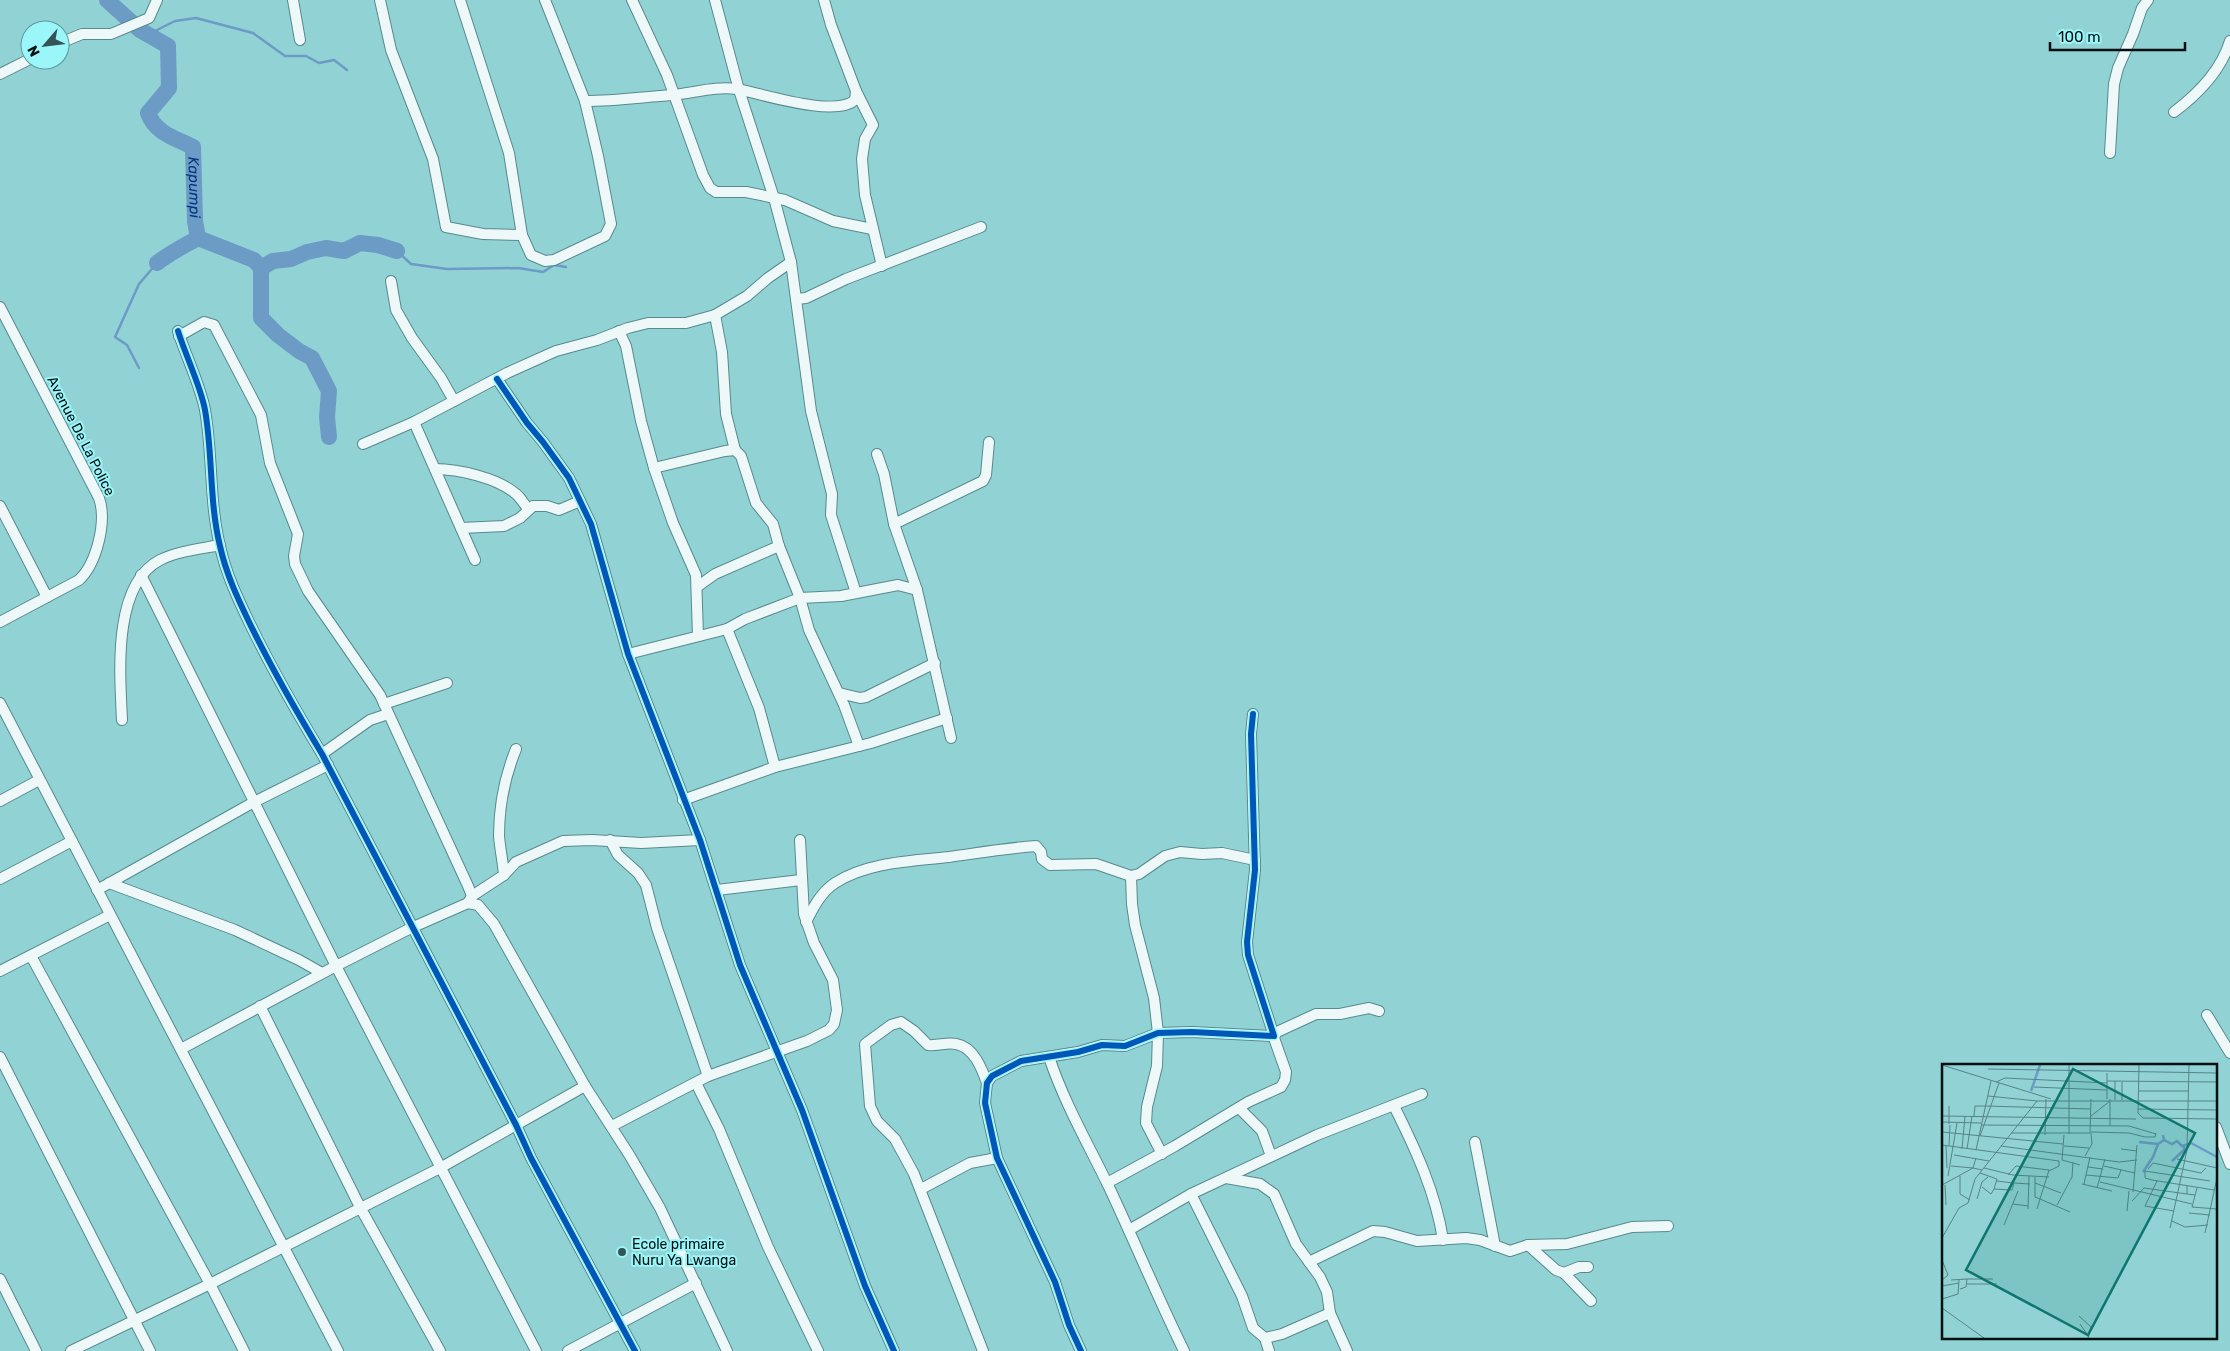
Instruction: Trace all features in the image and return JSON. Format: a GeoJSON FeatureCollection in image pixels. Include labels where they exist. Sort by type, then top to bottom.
{"type":"FeatureCollection","features":[{"type":"Feature","properties":{"kind":"street"},"geometry":{"type":"LineString","coordinates":[[70,39],[82,34],[111,34],[125,29],[149,18],[156,0]]}},
{"type":"Feature","properties":{"kind":"street"},"geometry":{"type":"LineString","coordinates":[[294,0],[300,40]]}},
{"type":"Feature","properties":{"kind":"street"},"geometry":{"type":"LineString","coordinates":[[380,0],[392,50],[433,159],[446,228],[484,234],[522,235]]}},
{"type":"Feature","properties":{"kind":"street"},"geometry":{"type":"LineString","coordinates":[[460,0],[509,153],[522,235],[531,255],[545,261],[554,260],[581,249],[605,236],[611,224],[598,156],[584,101],[546,0]]}},
{"type":"Feature","properties":{"kind":"street"},"geometry":{"type":"LineString","coordinates":[[632,0],[674,94],[703,175],[710,188],[716,192],[746,192],[786,200],[834,221],[872,229]]}},
{"type":"Feature","properties":{"kind":"street"},"geometry":{"type":"LineString","coordinates":[[715,0],[740,90],[774,198],[791,262],[812,411],[832,494],[831,515],[856,593]]}},
{"type":"Feature","properties":{"kind":"street"},"geometry":{"type":"LineString","coordinates":[[824,0],[856,91],[873,125],[865,139],[862,159],[872,229],[882,266]]}},
{"type":"Feature","properties":{"kind":"street"},"geometry":{"type":"LineString","coordinates":[[2110,153],[2114,84],[2118,68],[2142,8],[2148,0]]}},
{"type":"Feature","properties":{"kind":"street"},"geometry":{"type":"LineString","coordinates":[[2174,112],[2202,89],[2226,55],[2230,41]]}},
{"type":"Feature","properties":{"kind":"street"},"geometry":{"type":"LineString","coordinates":[[0,74],[20,63]]}},
{"type":"Feature","properties":{"kind":"street"},"geometry":{"type":"LineString","coordinates":[[584,101],[627,100],[714,88],[740,90],[769,98],[824,106],[849,105],[855,100],[856,91]]}},
{"type":"Feature","properties":{"kind":"street"},"geometry":{"type":"LineString","coordinates":[[796,299],[806,298],[846,279],[980,227]]}},
{"type":"Feature","properties":{"kind":"street"},"geometry":{"type":"LineString","coordinates":[[363,444],[414,422],[556,351],[648,323],[686,323],[715,315],[747,296],[791,262]]}},
{"type":"Feature","properties":{"kind":"street"},"geometry":{"type":"LineString","coordinates":[[390,282],[396,310],[454,402]]}},
{"type":"Feature","properties":{"kind":"street","name":"Avenue De La Police"},"geometry":{"type":"LineString","coordinates":[[0,307],[99,498],[103,513],[94,554],[86,574],[79,580],[0,622]]}},
{"type":"Feature","properties":{"kind":"street"},"geometry":{"type":"LineString","coordinates":[[715,315],[722,352],[726,414],[735,450],[741,456],[756,503],[773,524],[779,546],[800,598],[809,630],[839,693],[859,746]]}},
{"type":"Feature","properties":{"kind":"street"},"geometry":{"type":"LineString","coordinates":[[635,1351],[536,1167],[516,1125],[411,928],[328,765],[292,705],[267,658],[231,583],[220,545],[214,514],[205,408],[178,333],[204,322],[211,324],[216,329],[261,415],[267,452],[275,480],[298,534],[294,556],[298,573],[308,591],[368,676],[386,709],[470,900],[478,905],[494,924],[585,1086],[612,1126],[660,1208],[727,1351]]}},
{"type":"Feature","properties":{"kind":"street"},"geometry":{"type":"LineString","coordinates":[[619,331],[626,346],[641,421],[654,468],[673,523],[693,565],[697,587],[698,636]]}},
{"type":"Feature","properties":{"kind":"street"},"geometry":{"type":"LineString","coordinates":[[497,379],[527,423],[569,478],[591,524],[628,654],[700,840],[740,965],[802,1110],[865,1286],[894,1351]]}},
{"type":"Feature","properties":{"kind":"street"},"geometry":{"type":"LineString","coordinates":[[414,422],[475,560]]}},
{"type":"Feature","properties":{"kind":"street"},"geometry":{"type":"LineString","coordinates":[[894,524],[983,481],[986,474],[989,442]]}},
{"type":"Feature","properties":{"kind":"street"},"geometry":{"type":"LineString","coordinates":[[654,468],[700,456],[735,450]]}},
{"type":"Feature","properties":{"kind":"street"},"geometry":{"type":"LineString","coordinates":[[877,454],[884,474],[894,524],[917,590],[951,738]]}},
{"type":"Feature","properties":{"kind":"street"},"geometry":{"type":"LineString","coordinates":[[435,469],[463,471],[501,485],[516,494],[528,509]]}},
{"type":"Feature","properties":{"kind":"street"},"geometry":{"type":"LineString","coordinates":[[461,528],[504,526],[520,518],[533,506],[559,510],[580,501]]}},
{"type":"Feature","properties":{"kind":"street"},"geometry":{"type":"LineString","coordinates":[[0,506],[47,597]]}},
{"type":"Feature","properties":{"kind":"street"},"geometry":{"type":"LineString","coordinates":[[122,720],[121,663],[124,621],[133,588],[141,575],[151,566],[165,558],[220,545]]}},
{"type":"Feature","properties":{"kind":"street"},"geometry":{"type":"LineString","coordinates":[[697,587],[715,574],[779,546]]}},
{"type":"Feature","properties":{"kind":"street"},"geometry":{"type":"LineString","coordinates":[[141,575],[336,966],[536,1351]]}},
{"type":"Feature","properties":{"kind":"street"},"geometry":{"type":"LineString","coordinates":[[628,654],[726,629],[745,619],[800,598],[831,597],[898,585],[917,590]]}},
{"type":"Feature","properties":{"kind":"street"},"geometry":{"type":"LineString","coordinates":[[726,629],[759,708],[775,767]]}},
{"type":"Feature","properties":{"kind":"street"},"geometry":{"type":"LineString","coordinates":[[839,693],[860,698],[866,697],[935,662]]}},
{"type":"Feature","properties":{"kind":"street"},"geometry":{"type":"LineString","coordinates":[[322,754],[386,709],[447,683]]}},
{"type":"Feature","properties":{"kind":"street"},"geometry":{"type":"LineString","coordinates":[[0,703],[338,1351]]}},
{"type":"Feature","properties":{"kind":"street"},"geometry":{"type":"LineString","coordinates":[[1107,1184],[1239,1108],[1281,1087],[1285,1080],[1285,1068],[1248,954],[1247,942],[1252,915],[1255,860],[1251,734],[1253,714]]}},
{"type":"Feature","properties":{"kind":"street"},"geometry":{"type":"LineString","coordinates":[[683,800],[775,767],[859,746],[947,718]]}},
{"type":"Feature","properties":{"kind":"street"},"geometry":{"type":"LineString","coordinates":[[504,875],[500,816],[509,765],[516,749]]}},
{"type":"Feature","properties":{"kind":"street"},"geometry":{"type":"LineString","coordinates":[[97,890],[254,802],[328,765]]}},
{"type":"Feature","properties":{"kind":"street"},"geometry":{"type":"LineString","coordinates":[[0,801],[39,780]]}},
{"type":"Feature","properties":{"kind":"street"},"geometry":{"type":"LineString","coordinates":[[181,1049],[336,966],[470,900],[504,875],[516,862],[563,841],[610,840],[641,843],[700,840]]}},
{"type":"Feature","properties":{"kind":"street"},"geometry":{"type":"LineString","coordinates":[[610,840],[618,855],[638,873],[646,885],[657,928],[708,1076]]}},
{"type":"Feature","properties":{"kind":"street"},"geometry":{"type":"LineString","coordinates":[[612,1126],[708,1076],[777,1052],[829,1030],[837,1017],[833,980],[822,960],[806,922],[801,880],[800,840]]}},
{"type":"Feature","properties":{"kind":"street"},"geometry":{"type":"LineString","coordinates":[[0,879],[72,842]]}},
{"type":"Feature","properties":{"kind":"street"},"geometry":{"type":"LineString","coordinates":[[806,922],[816,902],[835,883],[853,874],[898,863],[1036,846],[1041,852],[1042,859],[1050,865],[1096,864],[1131,876],[1139,874],[1165,856],[1180,852],[1222,853],[1255,860]]}},
{"type":"Feature","properties":{"kind":"street"},"geometry":{"type":"LineString","coordinates":[[1131,876],[1133,911],[1138,940],[1154,998],[1158,1033],[1157,1066],[1147,1107],[1146,1123],[1162,1154]]}},
{"type":"Feature","properties":{"kind":"street"},"geometry":{"type":"LineString","coordinates":[[717,890],[801,880]]}},
{"type":"Feature","properties":{"kind":"street"},"geometry":{"type":"LineString","coordinates":[[109,883],[235,930],[299,960],[322,974]]}},
{"type":"Feature","properties":{"kind":"street"},"geometry":{"type":"LineString","coordinates":[[0,971],[110,915]]}},
{"type":"Feature","properties":{"kind":"street"},"geometry":{"type":"LineString","coordinates":[[31,956],[210,1284],[244,1351]]}},
{"type":"Feature","properties":{"kind":"street"},"geometry":{"type":"LineString","coordinates":[[260,1006],[360,1207],[440,1351]]}},
{"type":"Feature","properties":{"kind":"street"},"geometry":{"type":"LineString","coordinates":[[1274,1036],[1277,1032],[1316,1014],[1340,1014],[1369,1008],[1379,1011]]}},
{"type":"Feature","properties":{"kind":"street"},"geometry":{"type":"LineString","coordinates":[[2207,1015],[2230,1053]]}},
{"type":"Feature","properties":{"kind":"street"},"geometry":{"type":"LineString","coordinates":[[982,1351],[921,1189],[901,1149],[877,1121],[870,1106],[865,1057],[867,1041],[891,1025],[901,1022],[914,1031],[928,1045],[954,1044],[962,1046],[978,1061],[987,1083],[986,1103],[997,1158],[1055,1282],[1069,1325],[1082,1351]]}},
{"type":"Feature","properties":{"kind":"street"},"geometry":{"type":"LineString","coordinates":[[987,1083],[992,1076],[1021,1061],[1049,1057],[1102,1045],[1125,1046],[1158,1033],[1192,1032],[1274,1036]]}},
{"type":"Feature","properties":{"kind":"street"},"geometry":{"type":"LineString","coordinates":[[1049,1057],[1058,1084],[1129,1230],[1184,1351]]}},
{"type":"Feature","properties":{"kind":"street"},"geometry":{"type":"LineString","coordinates":[[0,1058],[150,1351]]}},
{"type":"Feature","properties":{"kind":"street"},"geometry":{"type":"LineString","coordinates":[[696,1083],[768,1247],[818,1351]]}},
{"type":"Feature","properties":{"kind":"street"},"geometry":{"type":"LineString","coordinates":[[71,1351],[210,1284],[440,1168],[585,1086]]}},
{"type":"Feature","properties":{"kind":"street"},"geometry":{"type":"LineString","coordinates":[[1129,1230],[1191,1194],[1271,1156],[1331,1129],[1422,1094]]}},
{"type":"Feature","properties":{"kind":"street"},"geometry":{"type":"LineString","coordinates":[[1394,1106],[1432,1195],[1442,1240]]}},
{"type":"Feature","properties":{"kind":"street"},"geometry":{"type":"LineString","coordinates":[[1239,1108],[1262,1131],[1271,1156]]}},
{"type":"Feature","properties":{"kind":"street"},"geometry":{"type":"LineString","coordinates":[[2218,1132],[2230,1164]]}},
{"type":"Feature","properties":{"kind":"street"},"geometry":{"type":"LineString","coordinates":[[1475,1142],[1495,1246]]}},
{"type":"Feature","properties":{"kind":"street"},"geometry":{"type":"LineString","coordinates":[[921,1189],[970,1163],[997,1158]]}},
{"type":"Feature","properties":{"kind":"street"},"geometry":{"type":"LineString","coordinates":[[1225,1178],[1260,1184],[1274,1194],[1296,1244],[1327,1292],[1330,1312],[1347,1351]]}},
{"type":"Feature","properties":{"kind":"street"},"geometry":{"type":"LineString","coordinates":[[1191,1194],[1242,1296],[1253,1328],[1265,1338],[1269,1351]]}},
{"type":"Feature","properties":{"kind":"street"},"geometry":{"type":"LineString","coordinates":[[1309,1262],[1373,1231],[1385,1232],[1417,1241],[1466,1238],[1480,1240],[1510,1251],[1528,1245],[1567,1244],[1632,1227],[1668,1226]]}},
{"type":"Feature","properties":{"kind":"street"},"geometry":{"type":"LineString","coordinates":[[1528,1245],[1556,1270],[1564,1273],[1591,1301]]}},
{"type":"Feature","properties":{"kind":"street"},"geometry":{"type":"LineString","coordinates":[[1564,1273],[1579,1267],[1588,1267]]}},
{"type":"Feature","properties":{"kind":"street"},"geometry":{"type":"LineString","coordinates":[[0,1279],[36,1351]]}},
{"type":"Feature","properties":{"kind":"street"},"geometry":{"type":"LineString","coordinates":[[568,1351],[696,1283]]}},
{"type":"Feature","properties":{"kind":"street"},"geometry":{"type":"LineString","coordinates":[[1265,1338],[1282,1334],[1330,1312]]}},
{"type":"Feature","properties":{"kind":"waterway","name":"Kapumpi"},"geometry":{"type":"LineString","coordinates":[[107,0],[140,30],[168,46],[169,88],[148,113],[151,120],[161,130],[193,147],[195,221],[198,238],[157,263]]}},
{"type":"Feature","properties":{"kind":"waterway"},"geometry":{"type":"LineString","coordinates":[[147,35],[175,21],[196,18],[253,33],[285,56],[306,56],[319,63],[334,60],[347,70]]}},
{"type":"Feature","properties":{"kind":"waterway"},"geometry":{"type":"LineString","coordinates":[[198,238],[254,260],[261,268],[273,261],[291,259],[307,252],[326,248],[344,251],[360,243],[378,245],[397,251]]}},
{"type":"Feature","properties":{"kind":"waterway"},"geometry":{"type":"LineString","coordinates":[[397,251],[411,264],[447,269],[518,268],[543,272],[554,265],[566,267]]}},
{"type":"Feature","properties":{"kind":"waterway"},"geometry":{"type":"LineString","coordinates":[[139,368],[127,345],[115,337],[139,284],[157,263]]}},
{"type":"Feature","properties":{"kind":"waterway"},"geometry":{"type":"LineString","coordinates":[[261,268],[261,318],[278,335],[312,358],[329,391],[327,417],[329,437]]}},
{"type":"Feature","properties":{"kind":"cycle path"},"geometry":{"type":"LineString","coordinates":[[178,331],[205,410],[214,512],[220,546],[237,596],[267,657],[322,754],[516,1125],[531,1158],[635,1351]]}},
{"type":"Feature","properties":{"kind":"cycle path"},"geometry":{"type":"LineString","coordinates":[[497,379],[527,423],[569,478],[591,524],[628,654],[700,840],[740,965],[802,1110],[865,1286],[894,1351]]}},
{"type":"Feature","properties":{"kind":"cycle path"},"geometry":{"type":"LineString","coordinates":[[1081,1351],[1069,1325],[1055,1282],[997,1158],[985,1103],[987,1083],[992,1076],[1021,1061],[1078,1052],[1102,1045],[1125,1046],[1158,1033],[1192,1032],[1274,1036],[1248,955],[1247,942],[1255,870],[1251,734],[1253,714]]}},
{"type":"Feature","properties":{"kind":"place","name":"Ecole primaire Nuru Ya Lwanga"},"geometry":{"type":"Point","coordinates":[622,1252]}}]}
